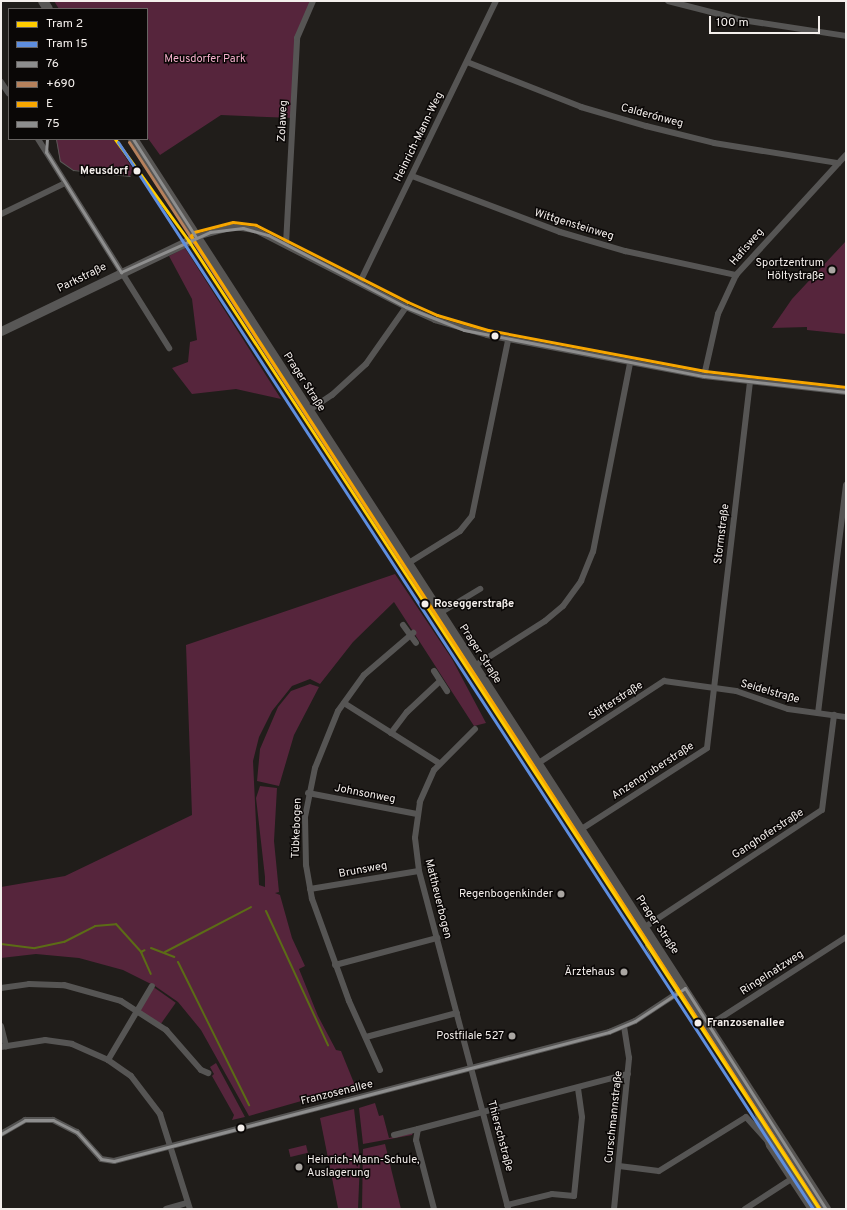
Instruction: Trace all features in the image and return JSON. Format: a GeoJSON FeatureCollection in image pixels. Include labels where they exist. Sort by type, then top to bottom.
{"type":"FeatureCollection","features":[{"type":"Feature","properties":{"kind":"main road","name":"Prager Straße"},"geometry":{"type":"LineString","coordinates":[[134,140],[440,613],[473,667],[685,988],[755,1101],[826,1209]]}},
{"type":"Feature","properties":{"kind":"main road","name":"Prager Straße"},"geometry":{"type":"LineString","coordinates":[[755,1101],[772,1145],[813,1209]]}},
{"type":"Feature","properties":{"kind":"street","name":"Zolaweg"},"geometry":{"type":"LineString","coordinates":[[286,244],[297,38],[314,1]]}},
{"type":"Feature","properties":{"kind":"street","name":"Heinrich-Mann-Weg"},"geometry":{"type":"LineString","coordinates":[[360,282],[496,1]]}},
{"type":"Feature","properties":{"kind":"street"},"geometry":{"type":"LineString","coordinates":[[668,1],[742,20],[846,36]]}},
{"type":"Feature","properties":{"kind":"street","name":"Calderónweg"},"geometry":{"type":"LineString","coordinates":[[466,62],[574,104],[646,126],[714,143],[838,163]]}},
{"type":"Feature","properties":{"kind":"street"},"geometry":{"type":"LineString","coordinates":[[1,83],[8,93]]}},
{"type":"Feature","properties":{"kind":"street"},"geometry":{"type":"LineString","coordinates":[[39,140],[64,183],[169,348]]}},
{"type":"Feature","properties":{"kind":"street","name":"Hafisweg"},"geometry":{"type":"LineString","coordinates":[[704,376],[718,314],[736,275],[846,155]]}},
{"type":"Feature","properties":{"kind":"street","name":"Wittgensteinweg"},"geometry":{"type":"LineString","coordinates":[[412,176],[560,232],[626,252],[736,275]]}},
{"type":"Feature","properties":{"kind":"street"},"geometry":{"type":"LineString","coordinates":[[1,214],[64,183]]}},
{"type":"Feature","properties":{"kind":"street"},"geometry":{"type":"LineString","coordinates":[[196,237],[243,228],[286,244],[406,307],[464,330],[508,340],[704,376],[846,392]]}},
{"type":"Feature","properties":{"kind":"street","name":"Parkstraße"},"geometry":{"type":"LineString","coordinates":[[1,331],[196,237]]}},
{"type":"Feature","properties":{"kind":"street"},"geometry":{"type":"LineString","coordinates":[[308,411],[332,396],[366,364],[406,307]]}},
{"type":"Feature","properties":{"kind":"street"},"geometry":{"type":"LineString","coordinates":[[407,564],[460,530],[472,516],[508,340]]}},
{"type":"Feature","properties":{"kind":"street"},"geometry":{"type":"LineString","coordinates":[[473,667],[545,620],[563,606],[580,581],[593,552],[630,363]]}},
{"type":"Feature","properties":{"kind":"street","name":"Stormstraße"},"geometry":{"type":"LineString","coordinates":[[713,688],[750,382]]}},
{"type":"Feature","properties":{"kind":"street"},"geometry":{"type":"LineString","coordinates":[[818,713],[846,485]]}},
{"type":"Feature","properties":{"kind":"street"},"geometry":{"type":"LineString","coordinates":[[440,613],[480,589]]}},
{"type":"Feature","properties":{"kind":"street"},"geometry":{"type":"LineString","coordinates":[[403,625],[411,634],[416,644]]}},
{"type":"Feature","properties":{"kind":"street","name":"Tübkebogen"},"geometry":{"type":"LineString","coordinates":[[380,1070],[335,965],[310,889],[304,847],[308,793],[323,744],[344,703],[364,675],[411,634]]}},
{"type":"Feature","properties":{"kind":"street"},"geometry":{"type":"LineString","coordinates":[[434,671],[448,692]]}},
{"type":"Feature","properties":{"kind":"street"},"geometry":{"type":"LineString","coordinates":[[392,733],[407,712],[440,681]]}},
{"type":"Feature","properties":{"kind":"street","name":"Stifterstraße"},"geometry":{"type":"LineString","coordinates":[[537,764],[664,681],[713,688]]}},
{"type":"Feature","properties":{"kind":"street","name":"Seidelstraße"},"geometry":{"type":"LineString","coordinates":[[713,688],[736,691],[788,709],[846,717]]}},
{"type":"Feature","properties":{"kind":"street","name":"Anzengruberstraße"},"geometry":{"type":"LineString","coordinates":[[580,830],[707,748],[713,688]]}},
{"type":"Feature","properties":{"kind":"street"},"geometry":{"type":"LineString","coordinates":[[344,703],[439,764]]}},
{"type":"Feature","properties":{"kind":"street","name":"Ganghoferstraße"},"geometry":{"type":"LineString","coordinates":[[645,927],[822,810],[834,715]]}},
{"type":"Feature","properties":{"kind":"street","name":"Mattheuerbogen"},"geometry":{"type":"LineString","coordinates":[[471,1068],[419,871],[415,838],[417,814],[424,790],[439,764],[475,729]]}},
{"type":"Feature","properties":{"kind":"street","name":"Johnsonweg"},"geometry":{"type":"LineString","coordinates":[[308,793],[417,814]]}},
{"type":"Feature","properties":{"kind":"street","name":"Brunsweg"},"geometry":{"type":"LineString","coordinates":[[310,889],[419,871]]}},
{"type":"Feature","properties":{"kind":"street","name":"Ringelnatzweg"},"geometry":{"type":"LineString","coordinates":[[708,1026],[846,937]]}},
{"type":"Feature","properties":{"kind":"street"},"geometry":{"type":"LineString","coordinates":[[335,965],[437,938]]}},
{"type":"Feature","properties":{"kind":"street"},"geometry":{"type":"LineString","coordinates":[[1,988],[29,984],[64,985],[108,996],[138,1010],[166,1030],[201,1070],[208,1073]]}},
{"type":"Feature","properties":{"kind":"street"},"geometry":{"type":"LineString","coordinates":[[108,1060],[152,986]]}},
{"type":"Feature","properties":{"kind":"street","name":"Franzosenallee"},"geometry":{"type":"LineString","coordinates":[[1,1134],[25,1120],[53,1120],[77,1132],[97,1155],[110,1162],[624,1027],[685,988]]}},
{"type":"Feature","properties":{"kind":"street"},"geometry":{"type":"LineString","coordinates":[[366,1037],[457,1013]]}},
{"type":"Feature","properties":{"kind":"street"},"geometry":{"type":"LineString","coordinates":[[1,1026],[3,1046],[56,1041],[84,1048],[108,1060],[131,1076],[148,1095],[160,1114],[172,1146],[188,1206],[166,1209]]}},
{"type":"Feature","properties":{"kind":"street","name":"Curschmannstraße"},"geometry":{"type":"LineString","coordinates":[[614,1209],[628,1074],[629,1049],[624,1027]]}},
{"type":"Feature","properties":{"kind":"street","name":"Thierschstraße"},"geometry":{"type":"LineString","coordinates":[[471,1068],[508,1207]]}},
{"type":"Feature","properties":{"kind":"street"},"geometry":{"type":"LineString","coordinates":[[394,1135],[628,1074]]}},
{"type":"Feature","properties":{"kind":"street"},"geometry":{"type":"LineString","coordinates":[[508,1207],[552,1194],[574,1196],[582,1117],[578,1088]]}},
{"type":"Feature","properties":{"kind":"street"},"geometry":{"type":"LineString","coordinates":[[619,1166],[659,1171],[746,1117],[772,1145]]}},
{"type":"Feature","properties":{"kind":"street"},"geometry":{"type":"LineString","coordinates":[[418,1129],[416,1140],[434,1209]]}},
{"type":"Feature","properties":{"kind":"street"},"geometry":{"type":"LineString","coordinates":[[744,1209],[793,1178]]}},
{"type":"Feature","properties":{"kind":"green space","name":"Meusdorfer Park"},"geometry":{"type":"Polygon","coordinates":[[[54,1],[313,1],[297,38],[293,118],[221,115],[160,155],[148,138],[148,8],[58,8],[54,1]]]}},
{"type":"Feature","properties":{"kind":"green space"},"geometry":{"type":"Polygon","coordinates":[[[56,140],[115,140],[133,169],[130,176],[73,170],[60,161],[56,140]]]}},
{"type":"Feature","properties":{"kind":"green space","name":"Sportzentrum Höltystraße"},"geometry":{"type":"Polygon","coordinates":[[[846,241],[846,334],[807,330],[807,327],[772,328],[792,299],[846,241]]]}},
{"type":"Feature","properties":{"kind":"green space"},"geometry":{"type":"Polygon","coordinates":[[[185,248],[281,399],[236,389],[192,394],[172,368],[188,362],[190,342],[197,340],[192,299],[169,256],[185,248]]]}},
{"type":"Feature","properties":{"kind":"green space"},"geometry":{"type":"Polygon","coordinates":[[[395,574],[452,659],[486,723],[474,726],[394,602],[353,642],[320,684],[310,679],[292,686],[272,711],[259,737],[253,761],[259,885],[265,887],[256,798],[260,786],[277,788],[274,841],[279,892],[275,893],[280,895],[292,938],[305,966],[299,969],[318,1016],[336,1050],[341,1051],[354,1086],[249,1116],[201,1030],[178,1002],[155,986],[123,970],[79,958],[36,954],[1,958],[1,887],[65,876],[192,815],[186,645],[395,574]]]}},
{"type":"Feature","properties":{"kind":"green space"},"geometry":{"type":"Polygon","coordinates":[[[310,684],[319,687],[294,735],[279,786],[257,781],[260,749],[278,707],[291,691],[310,684]]]}},
{"type":"Feature","properties":{"kind":"green space"},"geometry":{"type":"Polygon","coordinates":[[[152,986],[176,1003],[160,1026],[136,1009],[152,986]]]}},
{"type":"Feature","properties":{"kind":"green space"},"geometry":{"type":"Polygon","coordinates":[[[216,1063],[245,1117],[232,1120],[234,1115],[212,1076],[214,1074],[210,1067],[216,1063]]]}},
{"type":"Feature","properties":{"kind":"green space"},"geometry":{"type":"Polygon","coordinates":[[[375,1103],[379,1116],[383,1115],[389,1138],[413,1132],[412,1135],[363,1144],[359,1108],[375,1103]]]}},
{"type":"Feature","properties":{"kind":"green space"},"geometry":{"type":"Polygon","coordinates":[[[354,1109],[360,1161],[358,1209],[338,1208],[320,1118],[354,1109]]]}},
{"type":"Feature","properties":{"kind":"green space"},"geometry":{"type":"Polygon","coordinates":[[[385,1144],[401,1209],[362,1209],[363,1149],[385,1144]]]}},
{"type":"Feature","properties":{"kind":"green space"},"geometry":{"type":"Polygon","coordinates":[[[306,1145],[308,1153],[290,1157],[289,1149],[306,1145]]]}},
{"type":"Feature","properties":{"kind":"waterway"},"geometry":{"type":"LineString","coordinates":[[165,952],[251,907]]}},
{"type":"Feature","properties":{"kind":"waterway"},"geometry":{"type":"LineString","coordinates":[[266,911],[328,1045]]}},
{"type":"Feature","properties":{"kind":"waterway"},"geometry":{"type":"LineString","coordinates":[[1,944],[35,948],[64,942],[95,926],[116,924],[141,952],[151,974]]}},
{"type":"Feature","properties":{"kind":"waterway"},"geometry":{"type":"LineString","coordinates":[[151,948],[174,957]]}},
{"type":"Feature","properties":{"kind":"waterway"},"geometry":{"type":"LineString","coordinates":[[141,952],[145,950]]}},
{"type":"Feature","properties":{"kind":"waterway"},"geometry":{"type":"LineString","coordinates":[[178,962],[249,1105]]}},
{"type":"Feature","properties":{"kind":"tram line"},"geometry":{"type":"LineString","coordinates":[[56,140],[60,161],[73,170],[130,176]]}},
{"type":"Feature","properties":{"kind":"tram line","name":"2"},"geometry":{"type":"LineString","coordinates":[[116,140],[188,240],[819,1209]]}},
{"type":"Feature","properties":{"kind":"tram line","name":"15"},"geometry":{"type":"LineString","coordinates":[[118,142],[813,1209]]}},
{"type":"Feature","properties":{"kind":"tram line"},"geometry":{"type":"LineString","coordinates":[[645,945],[658,972]]}},
{"type":"Feature","properties":{"kind":"transit line","name":"75"},"geometry":{"type":"LineString","coordinates":[[47,140],[46,152],[121,272],[210,232],[243,228],[268,235],[406,307],[464,330],[704,376],[846,392]]}},
{"type":"Feature","properties":{"kind":"transit line","name":"75"},"geometry":{"type":"LineString","coordinates":[[134,140],[196,237]]}},
{"type":"Feature","properties":{"kind":"transit line","name":"+690"},"geometry":{"type":"LineString","coordinates":[[129,142],[820,1209]]}},
{"type":"Feature","properties":{"kind":"transit line","name":"E"},"geometry":{"type":"LineString","coordinates":[[820,1209],[191,236],[194,232],[233,222],[256,225],[408,302],[437,315],[488,330],[705,371],[846,387]]}},
{"type":"Feature","properties":{"kind":"transit line","name":"76"},"geometry":{"type":"LineString","coordinates":[[685,988],[826,1209]]}},
{"type":"Feature","properties":{"kind":"transit line","name":"76"},"geometry":{"type":"LineString","coordinates":[[1,1134],[25,1120],[53,1120],[77,1132],[101,1159],[114,1161],[609,1032],[635,1021],[685,988]]}},
{"type":"Feature","properties":{"kind":"place","name":"Meusdorf"},"geometry":{"type":"Point","coordinates":[137,171]}},
{"type":"Feature","properties":{"kind":"place","name":"Sportzentrum Höltystraße"},"geometry":{"type":"Point","coordinates":[832,270]}},
{"type":"Feature","properties":{"kind":"place","name":"Roseggerstraße"},"geometry":{"type":"Point","coordinates":[425,604]}},
{"type":"Feature","properties":{"kind":"place","name":"Regenbogenkinder"},"geometry":{"type":"Point","coordinates":[561,894]}},
{"type":"Feature","properties":{"kind":"place","name":"Ärztehaus"},"geometry":{"type":"Point","coordinates":[624,972]}},
{"type":"Feature","properties":{"kind":"place","name":"Franzosenallee"},"geometry":{"type":"Point","coordinates":[698,1023]}},
{"type":"Feature","properties":{"kind":"place","name":"Postfilale 527"},"geometry":{"type":"Point","coordinates":[512,1036]}},
{"type":"Feature","properties":{"kind":"place","name":"Heinrich-Mann-Schule, Auslagerung"},"geometry":{"type":"Point","coordinates":[299,1167]}}]}
